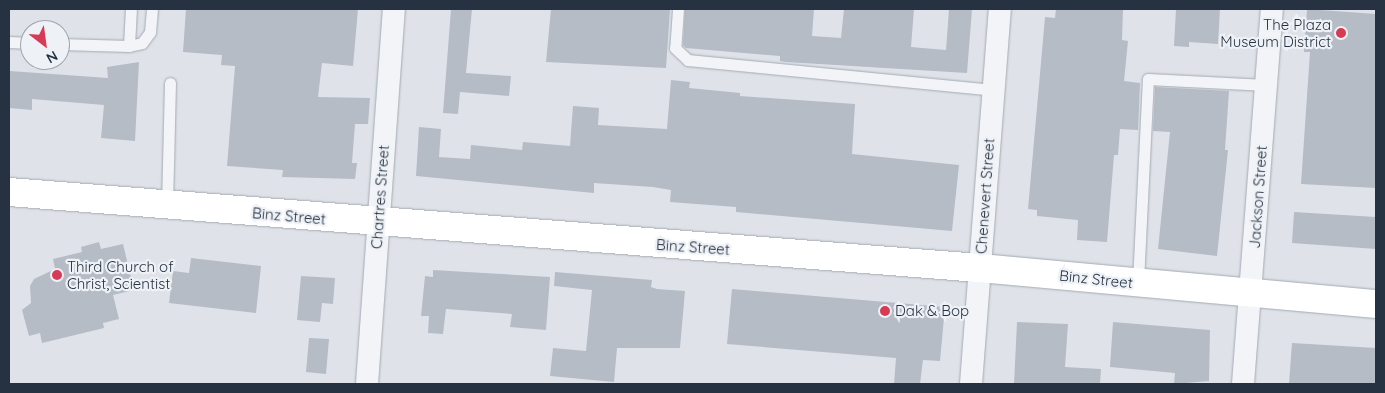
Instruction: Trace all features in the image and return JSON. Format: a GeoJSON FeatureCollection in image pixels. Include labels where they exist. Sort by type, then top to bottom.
{"type":"FeatureCollection","features":[{"type":"Feature","properties":{"kind":"main road","name":"Binz Street"},"geometry":{"type":"LineString","coordinates":[[9,192],[378,223],[980,268],[1250,295],[1376,304]]}},
{"type":"Feature","properties":{"kind":"street","name":"Chartres Street"},"geometry":{"type":"LineString","coordinates":[[367,384],[394,9]]}},
{"type":"Feature","properties":{"kind":"street","name":"Chenevert Street"},"geometry":{"type":"LineString","coordinates":[[971,384],[1000,9]]}},
{"type":"Feature","properties":{"kind":"street","name":"Jackson Street"},"geometry":{"type":"LineString","coordinates":[[1242,384],[1272,9]]}},
{"type":"Feature","properties":{"kind":"lane"},"geometry":{"type":"LineString","coordinates":[[129,46],[131,9]]}},
{"type":"Feature","properties":{"kind":"lane"},"geometry":{"type":"LineString","coordinates":[[70,44],[129,46],[147,39],[152,9]]}},
{"type":"Feature","properties":{"kind":"lane"},"geometry":{"type":"LineString","coordinates":[[678,9],[675,48],[688,60],[993,90]]}},
{"type":"Feature","properties":{"kind":"lane"},"geometry":{"type":"LineString","coordinates":[[1138,284],[1148,79],[1266,85]]}},
{"type":"Feature","properties":{"kind":"lane"},"geometry":{"type":"LineString","coordinates":[[167,205],[170,83]]}},
{"type":"Feature","properties":{"kind":"building"},"geometry":{"type":"Polygon","coordinates":[[[186,9],[358,9],[353,66],[322,63],[318,97],[370,98],[368,124],[355,124],[352,163],[357,163],[355,179],[282,177],[283,170],[227,166],[235,66],[221,65],[222,55],[183,52],[186,9]]]}},
{"type":"Feature","properties":{"kind":"building"},"geometry":{"type":"Polygon","coordinates":[[[451,9],[472,9],[466,73],[511,76],[509,96],[460,92],[458,114],[443,113],[451,9]]]}},
{"type":"Feature","properties":{"kind":"building"},"geometry":{"type":"Polygon","coordinates":[[[551,9],[670,9],[666,68],[546,62],[551,9]]]}},
{"type":"Feature","properties":{"kind":"building"},"geometry":{"type":"Polygon","coordinates":[[[685,9],[814,9],[812,36],[841,38],[844,9],[914,9],[911,47],[946,50],[949,9],[972,9],[967,73],[786,62],[780,61],[780,56],[686,48],[683,45],[685,9]]]}},
{"type":"Feature","properties":{"kind":"building"},"geometry":{"type":"Polygon","coordinates":[[[1056,9],[1123,9],[1122,40],[1128,41],[1124,81],[1140,83],[1138,130],[1120,129],[1118,155],[1114,155],[1107,242],[1077,240],[1078,220],[1037,216],[1037,210],[1028,209],[1045,17],[1055,18],[1056,9]]]}},
{"type":"Feature","properties":{"kind":"building"},"geometry":{"type":"Polygon","coordinates":[[[1176,9],[1220,9],[1218,44],[1189,42],[1189,47],[1174,46],[1176,9]]]}},
{"type":"Feature","properties":{"kind":"building"},"geometry":{"type":"Polygon","coordinates":[[[1307,9],[1376,14],[1376,188],[1301,184],[1310,52],[1304,52],[1307,9]]]}},
{"type":"Feature","properties":{"kind":"building"},"geometry":{"type":"Polygon","coordinates":[[[139,62],[135,141],[101,138],[104,105],[32,99],[32,110],[9,108],[10,71],[108,78],[107,67],[139,62]]]}},
{"type":"Feature","properties":{"kind":"building"},"geometry":{"type":"Polygon","coordinates":[[[671,80],[690,82],[689,88],[740,93],[740,96],[855,104],[852,154],[959,165],[952,231],[736,212],[736,207],[670,202],[671,190],[653,187],[594,183],[594,193],[416,176],[419,127],[441,129],[439,157],[470,159],[471,145],[522,150],[523,142],[570,146],[573,106],[599,108],[598,125],[667,129],[671,80]]]}},
{"type":"Feature","properties":{"kind":"building"},"geometry":{"type":"Polygon","coordinates":[[[1155,87],[1229,91],[1225,150],[1228,150],[1217,256],[1158,249],[1170,132],[1153,131],[1155,87]]]}},
{"type":"Feature","properties":{"kind":"building"},"geometry":{"type":"Polygon","coordinates":[[[1294,212],[1376,217],[1376,249],[1292,243],[1294,212]]]}},
{"type":"Feature","properties":{"kind":"building"},"geometry":{"type":"Polygon","coordinates":[[[99,242],[101,249],[123,244],[134,290],[113,295],[119,319],[103,323],[104,328],[42,343],[40,333],[29,336],[22,310],[31,303],[30,286],[34,279],[55,269],[53,259],[82,252],[81,247],[99,242]]]}},
{"type":"Feature","properties":{"kind":"building"},"geometry":{"type":"Polygon","coordinates":[[[191,258],[261,266],[256,313],[169,303],[173,271],[189,273],[191,258]]]}},
{"type":"Feature","properties":{"kind":"building"},"geometry":{"type":"Polygon","coordinates":[[[433,270],[550,277],[546,330],[510,327],[512,314],[446,309],[443,334],[428,333],[429,316],[421,316],[425,276],[433,277],[433,270]]]}},
{"type":"Feature","properties":{"kind":"building"},"geometry":{"type":"Polygon","coordinates":[[[555,272],[652,280],[651,287],[657,289],[685,291],[680,348],[617,348],[614,382],[550,376],[553,348],[586,351],[592,290],[554,286],[555,272]]]}},
{"type":"Feature","properties":{"kind":"building"},"geometry":{"type":"Polygon","coordinates":[[[301,276],[335,278],[333,304],[322,303],[320,322],[297,320],[301,276]]]}},
{"type":"Feature","properties":{"kind":"building"},"geometry":{"type":"Polygon","coordinates":[[[732,289],[945,307],[940,361],[923,360],[920,384],[894,384],[896,358],[727,344],[732,289]]]}},
{"type":"Feature","properties":{"kind":"building"},"geometry":{"type":"Polygon","coordinates":[[[1017,322],[1068,324],[1065,367],[1101,369],[1100,384],[1014,384],[1017,322]]]}},
{"type":"Feature","properties":{"kind":"building"},"geometry":{"type":"Polygon","coordinates":[[[1113,322],[1210,330],[1209,381],[1174,384],[1175,373],[1110,367],[1113,322]]]}},
{"type":"Feature","properties":{"kind":"building"},"geometry":{"type":"Polygon","coordinates":[[[309,338],[329,339],[326,374],[306,372],[309,338]]]}},
{"type":"Feature","properties":{"kind":"building"},"geometry":{"type":"Polygon","coordinates":[[[1292,343],[1376,348],[1376,384],[1289,384],[1292,343]]]}},
{"type":"Feature","properties":{"kind":"place","name":"The Plaza Museum District"},"geometry":{"type":"Point","coordinates":[1341,33]}},
{"type":"Feature","properties":{"kind":"place","name":"Third Church of Christ, Scientist"},"geometry":{"type":"Point","coordinates":[57,275]}},
{"type":"Feature","properties":{"kind":"place","name":"Dak & Bop"},"geometry":{"type":"Point","coordinates":[885,311]}}]}
